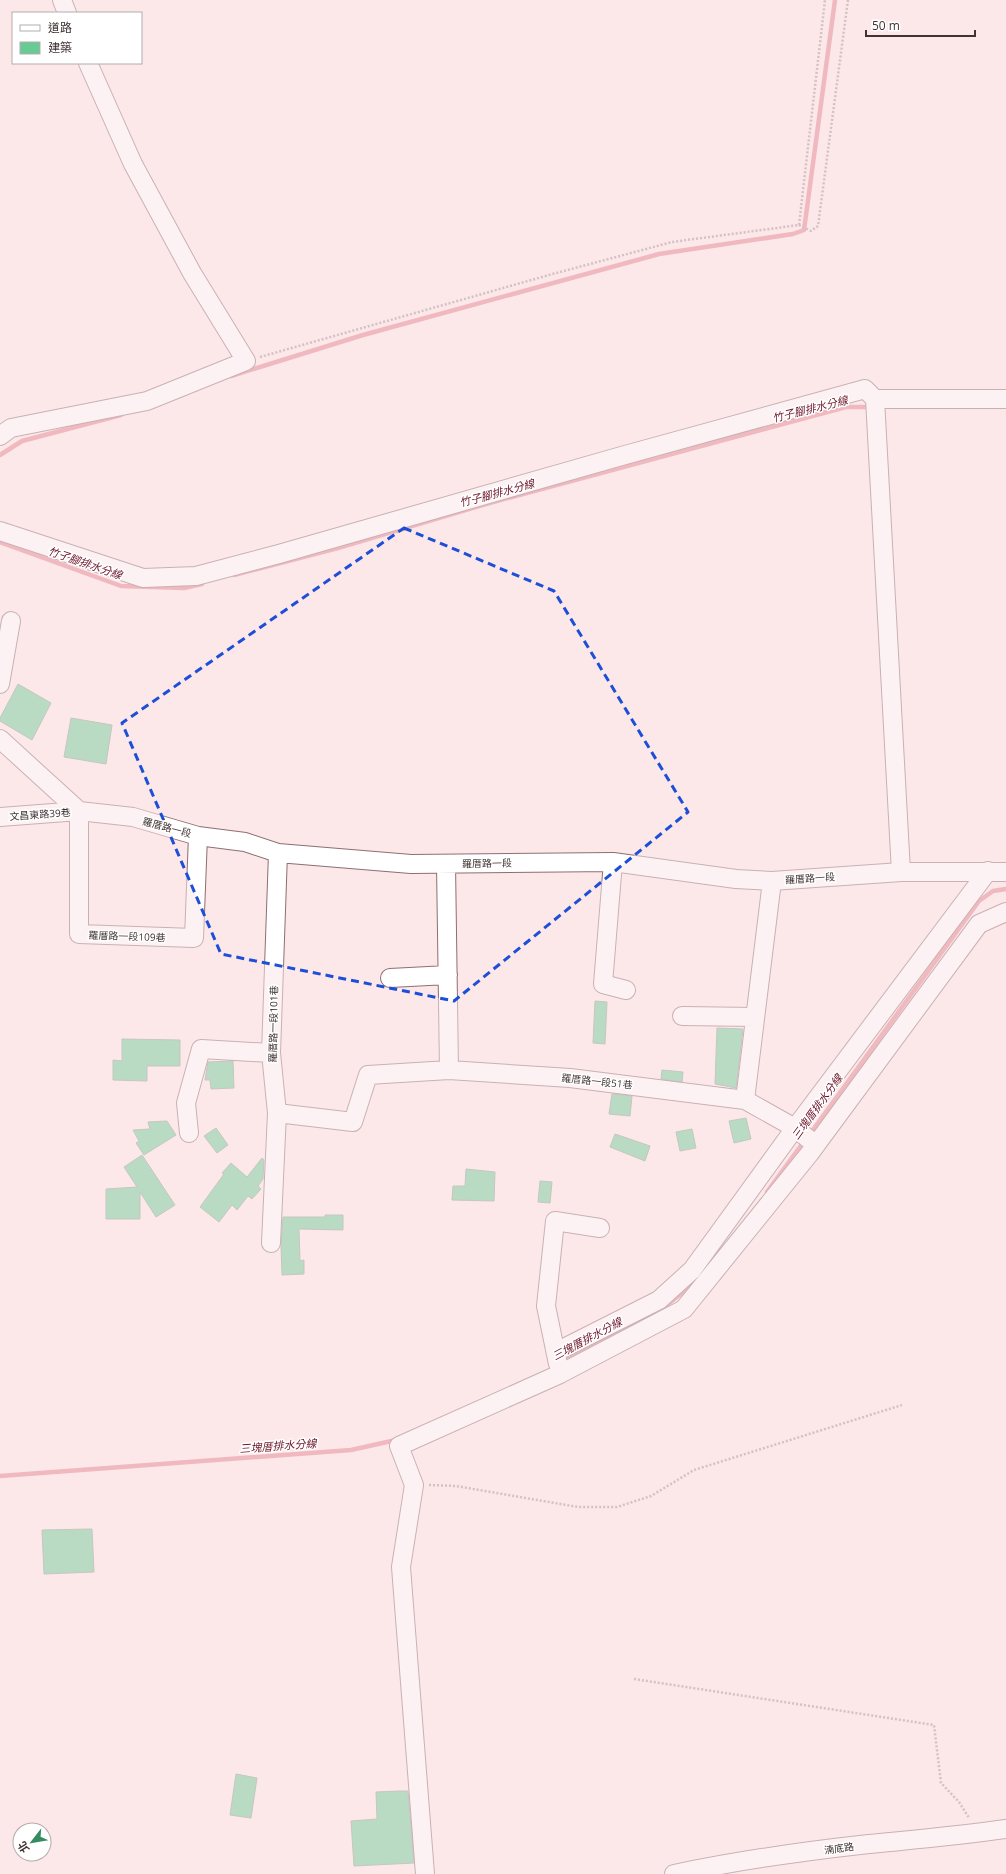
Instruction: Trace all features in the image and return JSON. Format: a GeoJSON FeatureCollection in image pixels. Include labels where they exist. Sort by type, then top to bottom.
{"type":"FeatureCollection","features":[{"type":"Feature","properties":{"kind":"street"},"geometry":{"type":"LineString","coordinates":[[62,0],[67,12]]}},
{"type":"Feature","properties":{"kind":"street"},"geometry":{"type":"LineString","coordinates":[[0,436],[11,428],[147,401],[246,362],[192,273],[133,164],[88,64]]}},
{"type":"Feature","properties":{"kind":"street"},"geometry":{"type":"LineString","coordinates":[[0,531],[144,578],[196,576],[279,554],[610,459],[865,389],[875,398],[1006,399]]}},
{"type":"Feature","properties":{"kind":"street"},"geometry":{"type":"LineString","coordinates":[[875,398],[901,872]]}},
{"type":"Feature","properties":{"kind":"street"},"geometry":{"type":"LineString","coordinates":[[0,684],[11,621]]}},
{"type":"Feature","properties":{"kind":"street"},"geometry":{"type":"LineString","coordinates":[[0,739],[79,811]]}},
{"type":"Feature","properties":{"kind":"street","name":"羅厝路一段"},"geometry":{"type":"LineString","coordinates":[[79,811],[133,818],[198,836],[245,842],[278,853],[411,864],[613,862],[736,879],[772,881],[901,872],[1006,872]]}},
{"type":"Feature","properties":{"kind":"street","name":"文昌東路39巷"},"geometry":{"type":"LineString","coordinates":[[0,817],[79,811]]}},
{"type":"Feature","properties":{"kind":"street","name":"羅厝路一段109巷"},"geometry":{"type":"LineString","coordinates":[[79,811],[79,934],[194,938],[198,836]]}},
{"type":"Feature","properties":{"kind":"street","name":"羅厝路一段101巷"},"geometry":{"type":"LineString","coordinates":[[271,1242],[277,1113],[271,1053],[278,853]]}},
{"type":"Feature","properties":{"kind":"street"},"geometry":{"type":"LineString","coordinates":[[613,862],[603,984],[626,990]]}},
{"type":"Feature","properties":{"kind":"street"},"geometry":{"type":"LineString","coordinates":[[446,864],[449,1070]]}},
{"type":"Feature","properties":{"kind":"street"},"geometry":{"type":"LineString","coordinates":[[425,1874],[401,1567],[414,1484],[399,1446],[560,1374],[684,1309],[806,1137],[988,871]]}},
{"type":"Feature","properties":{"kind":"street"},"geometry":{"type":"LineString","coordinates":[[744,1100],[772,881]]}},
{"type":"Feature","properties":{"kind":"street"},"geometry":{"type":"LineString","coordinates":[[556,1352],[659,1300],[692,1270],[806,1137],[979,924],[1006,912]]}},
{"type":"Feature","properties":{"kind":"street"},"geometry":{"type":"LineString","coordinates":[[390,978],[448,975]]}},
{"type":"Feature","properties":{"kind":"street"},"geometry":{"type":"LineString","coordinates":[[682,1016],[755,1017]]}},
{"type":"Feature","properties":{"kind":"street"},"geometry":{"type":"LineString","coordinates":[[189,1133],[186,1103],[201,1049],[271,1053]]}},
{"type":"Feature","properties":{"kind":"street","name":"羅厝路一段51巷"},"geometry":{"type":"LineString","coordinates":[[277,1113],[353,1122],[368,1075],[449,1070],[593,1080],[744,1100],[806,1137]]}},
{"type":"Feature","properties":{"kind":"street"},"geometry":{"type":"LineString","coordinates":[[560,1374],[546,1306],[555,1221],[600,1228]]}},
{"type":"Feature","properties":{"kind":"street","name":"湳底路"},"geometry":{"type":"LineString","coordinates":[[674,1874],[708,1867],[851,1846],[977,1833],[1006,1828]]}},
{"type":"Feature","properties":{"kind":"path"},"geometry":{"type":"LineString","coordinates":[[800,225],[826,0]]}},
{"type":"Feature","properties":{"kind":"path"},"geometry":{"type":"LineString","coordinates":[[246,362],[542,277],[672,242],[800,225],[811,231],[818,226],[848,0]]}},
{"type":"Feature","properties":{"kind":"path"},"geometry":{"type":"LineString","coordinates":[[414,1484],[456,1486],[578,1507],[617,1506],[651,1496],[694,1470],[902,1405]]}},
{"type":"Feature","properties":{"kind":"path"},"geometry":{"type":"LineString","coordinates":[[634,1679],[934,1725],[941,1783],[959,1802],[977,1833]]}},
{"type":"Feature","properties":{"kind":"highlighted area"},"geometry":{"type":"Polygon","coordinates":[[[404,528],[554,591],[688,812],[454,1001],[221,954],[122,723],[404,528]]]}},
{"type":"Feature","properties":{"kind":"building"},"geometry":{"type":"Polygon","coordinates":[[[18,684],[51,703],[32,740],[0,721],[0,718],[18,684]]]}},
{"type":"Feature","properties":{"kind":"building"},"geometry":{"type":"Polygon","coordinates":[[[71,718],[112,725],[106,764],[64,757],[71,718]]]}},
{"type":"Feature","properties":{"kind":"building"},"geometry":{"type":"Polygon","coordinates":[[[595,1001],[607,1002],[605,1044],[593,1043],[595,1001]]]}},
{"type":"Feature","properties":{"kind":"building"},"geometry":{"type":"Polygon","coordinates":[[[717,1028],[743,1029],[736,1088],[715,1084],[717,1028]]]}},
{"type":"Feature","properties":{"kind":"building"},"geometry":{"type":"Polygon","coordinates":[[[122,1039],[180,1040],[180,1066],[147,1066],[147,1081],[113,1080],[113,1060],[122,1061],[122,1039]]]}},
{"type":"Feature","properties":{"kind":"building"},"geometry":{"type":"Polygon","coordinates":[[[233,1061],[234,1088],[211,1089],[210,1080],[205,1080],[208,1062],[233,1061]]]}},
{"type":"Feature","properties":{"kind":"building"},"geometry":{"type":"Polygon","coordinates":[[[662,1070],[683,1072],[682,1082],[661,1079],[662,1070]]]}},
{"type":"Feature","properties":{"kind":"building"},"geometry":{"type":"Polygon","coordinates":[[[612,1094],[632,1096],[630,1116],[609,1114],[612,1094]]]}},
{"type":"Feature","properties":{"kind":"building"},"geometry":{"type":"Polygon","coordinates":[[[746,1118],[751,1139],[734,1143],[729,1121],[746,1118]]]}},
{"type":"Feature","properties":{"kind":"building"},"geometry":{"type":"Polygon","coordinates":[[[167,1121],[176,1135],[144,1155],[136,1143],[139,1141],[133,1130],[150,1129],[148,1122],[167,1121]]]}},
{"type":"Feature","properties":{"kind":"building"},"geometry":{"type":"Polygon","coordinates":[[[216,1128],[228,1145],[217,1153],[204,1136],[216,1128]]]}},
{"type":"Feature","properties":{"kind":"building"},"geometry":{"type":"Polygon","coordinates":[[[692,1129],[696,1148],[680,1151],[676,1132],[692,1129]]]}},
{"type":"Feature","properties":{"kind":"building"},"geometry":{"type":"Polygon","coordinates":[[[615,1134],[650,1146],[645,1161],[610,1147],[615,1134]]]}},
{"type":"Feature","properties":{"kind":"building"},"geometry":{"type":"Polygon","coordinates":[[[142,1155],[175,1205],[156,1217],[140,1192],[140,1219],[106,1219],[106,1189],[137,1187],[124,1167],[142,1155]]]}},
{"type":"Feature","properties":{"kind":"building"},"geometry":{"type":"Polygon","coordinates":[[[262,1158],[264,1160],[263,1179],[258,1186],[261,1189],[252,1199],[248,1196],[237,1210],[232,1205],[219,1222],[200,1207],[224,1174],[222,1173],[231,1163],[247,1177],[262,1158]]]}},
{"type":"Feature","properties":{"kind":"building"},"geometry":{"type":"Polygon","coordinates":[[[466,1169],[495,1172],[494,1201],[452,1200],[453,1186],[465,1186],[466,1169]]]}},
{"type":"Feature","properties":{"kind":"building"},"geometry":{"type":"Polygon","coordinates":[[[540,1181],[552,1182],[550,1203],[538,1202],[540,1181]]]}},
{"type":"Feature","properties":{"kind":"building"},"geometry":{"type":"Polygon","coordinates":[[[325,1215],[343,1215],[343,1230],[299,1229],[300,1261],[304,1260],[304,1274],[282,1275],[281,1246],[283,1217],[325,1217],[325,1215]]]}},
{"type":"Feature","properties":{"kind":"building"},"geometry":{"type":"Polygon","coordinates":[[[92,1529],[94,1572],[44,1574],[42,1530],[92,1529]]]}},
{"type":"Feature","properties":{"kind":"building"},"geometry":{"type":"Polygon","coordinates":[[[236,1774],[257,1778],[251,1818],[230,1815],[236,1774]]]}},
{"type":"Feature","properties":{"kind":"building"},"geometry":{"type":"Polygon","coordinates":[[[408,1791],[414,1863],[354,1866],[351,1821],[377,1819],[376,1792],[408,1791]]]}},
{"type":"Feature","properties":{"kind":"waterway"},"geometry":{"type":"LineString","coordinates":[[231,376],[363,335],[659,254],[793,234],[804,230],[835,0]]}},
{"type":"Feature","properties":{"kind":"waterway","name":"竹子腳排水分線"},"geometry":{"type":"LineString","coordinates":[[234,575],[338,548],[486,504],[846,407],[872,407]]}},
{"type":"Feature","properties":{"kind":"waterway"},"geometry":{"type":"LineString","coordinates":[[0,455],[22,441],[121,415]]}},
{"type":"Feature","properties":{"kind":"waterway","name":"竹子腳排水分線"},"geometry":{"type":"LineString","coordinates":[[0,542],[121,586],[184,588],[202,584]]}},
{"type":"Feature","properties":{"kind":"waterway","name":"三塊厝排水分線"},"geometry":{"type":"LineString","coordinates":[[810,1134],[979,901],[993,891],[1006,889]]}},
{"type":"Feature","properties":{"kind":"waterway","name":"三塊厝排水分線"},"geometry":{"type":"LineString","coordinates":[[767,1192],[805,1140]]}},
{"type":"Feature","properties":{"kind":"waterway","name":"三塊厝排水分線"},"geometry":{"type":"LineString","coordinates":[[562,1363],[659,1311],[696,1282]]}},
{"type":"Feature","properties":{"kind":"waterway","name":"三塊厝排水分線"},"geometry":{"type":"LineString","coordinates":[[0,1476],[351,1450],[396,1440]]}}]}
